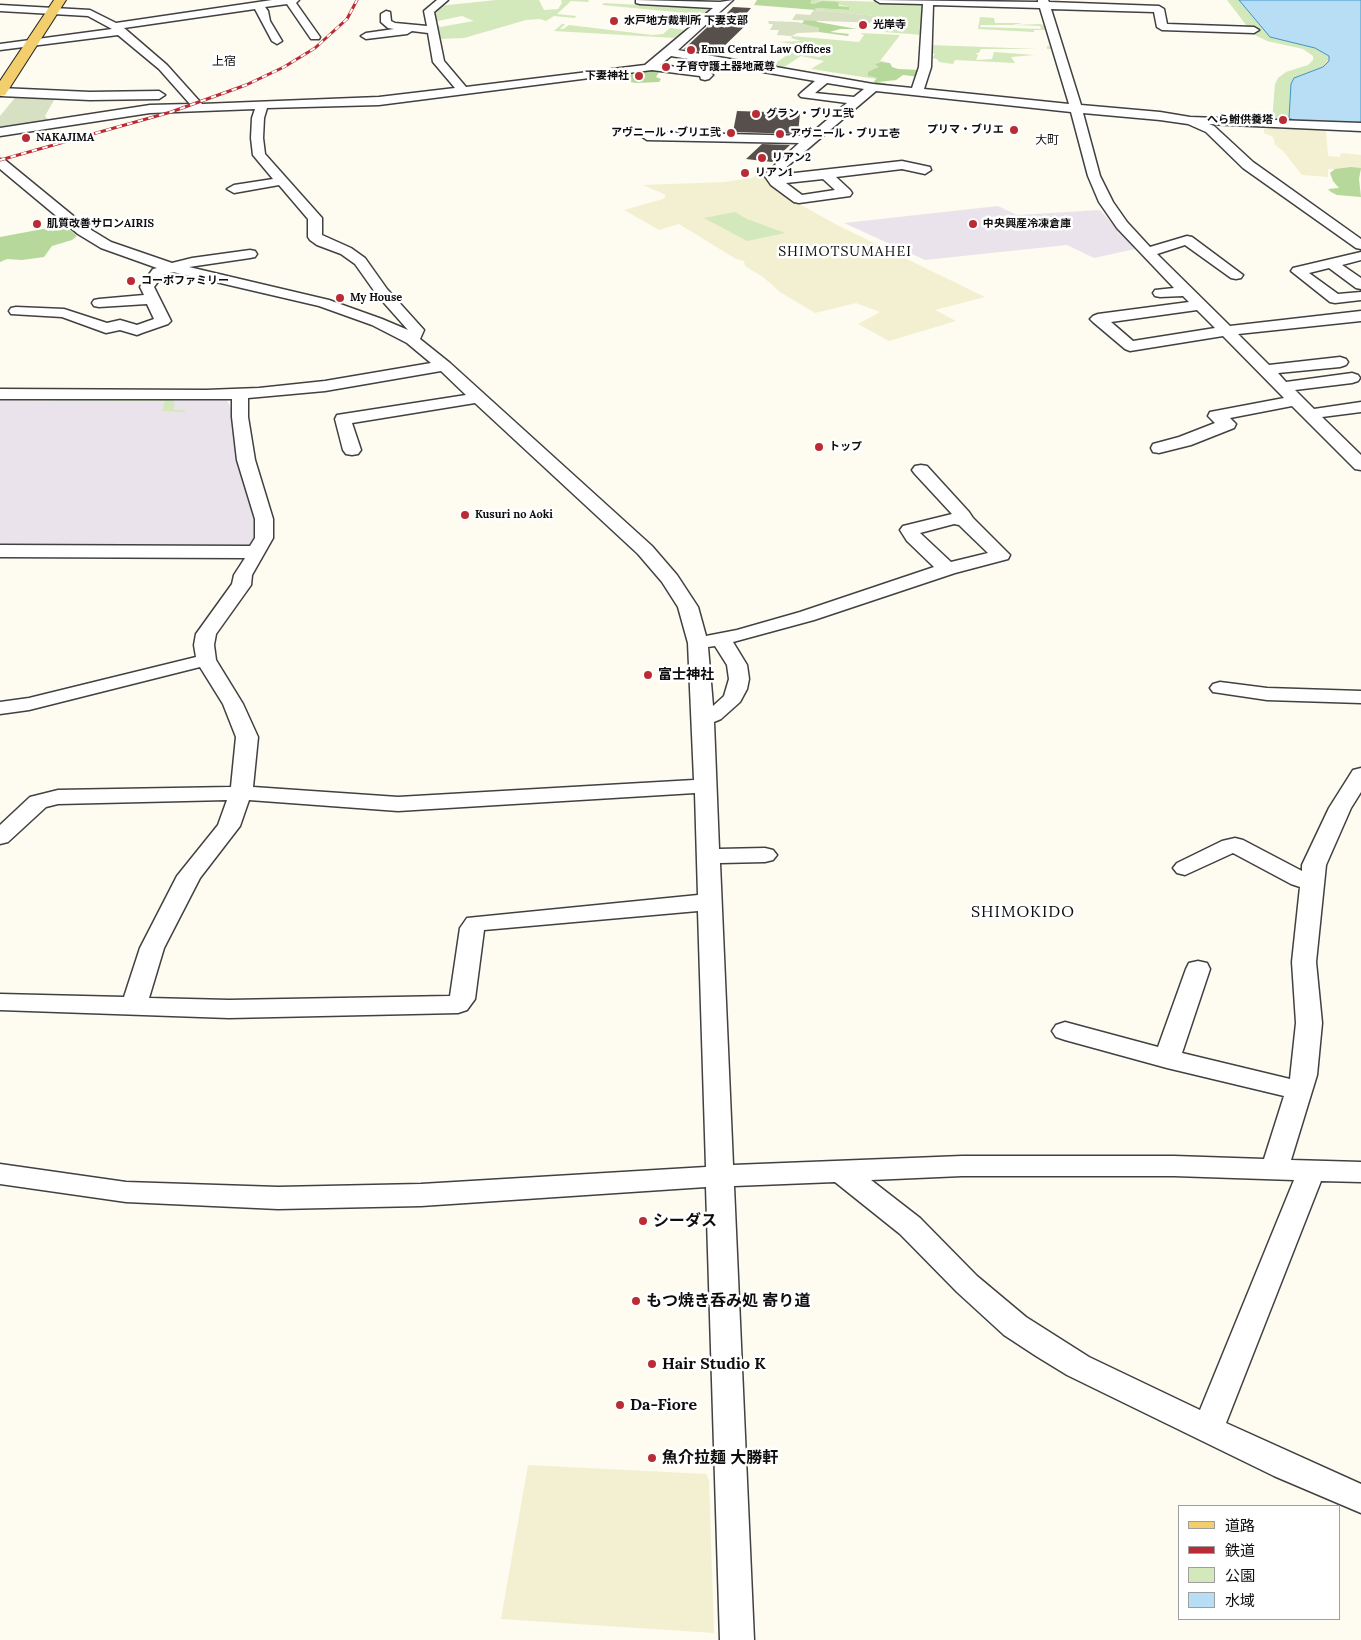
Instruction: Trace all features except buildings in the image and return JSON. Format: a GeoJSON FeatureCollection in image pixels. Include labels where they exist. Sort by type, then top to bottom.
{"type":"FeatureCollection","features":[{"type":"Feature","properties":{"kind":"main road"},"geometry":{"type":"LineString","coordinates":[[0,92],[55,8]]}},
{"type":"Feature","properties":{"kind":"street"},"geometry":{"type":"LineString","coordinates":[[71,0],[71,11],[75,13]]}},
{"type":"Feature","properties":{"kind":"street"},"geometry":{"type":"LineString","coordinates":[[290,0],[315,36]]}},
{"type":"Feature","properties":{"kind":"street"},"geometry":{"type":"LineString","coordinates":[[0,47],[294,0]]}},
{"type":"Feature","properties":{"kind":"street"},"geometry":{"type":"LineString","coordinates":[[443,0],[429,11],[440,64],[451,74],[454,81],[463,90]]}},
{"type":"Feature","properties":{"kind":"street"},"geometry":{"type":"LineString","coordinates":[[640,0],[726,2]]}},
{"type":"Feature","properties":{"kind":"street"},"geometry":{"type":"LineString","coordinates":[[882,0],[1044,3],[1159,9],[1162,27],[1254,30]]}},
{"type":"Feature","properties":{"kind":"street"},"geometry":{"type":"LineString","coordinates":[[917,92],[925,67],[928,1]]}},
{"type":"Feature","properties":{"kind":"street"},"geometry":{"type":"LineString","coordinates":[[649,67],[726,2]]}},
{"type":"Feature","properties":{"kind":"street"},"geometry":{"type":"LineString","coordinates":[[1044,3],[1094,176],[1103,198],[1122,225],[1148,252],[1361,464]]}},
{"type":"Feature","properties":{"kind":"street"},"geometry":{"type":"LineString","coordinates":[[258,6],[277,41]]}},
{"type":"Feature","properties":{"kind":"street"},"geometry":{"type":"LineString","coordinates":[[0,8],[55,8],[75,13],[93,14],[118,29],[163,68],[193,100]]}},
{"type":"Feature","properties":{"kind":"street"},"geometry":{"type":"LineString","coordinates":[[386,14],[386,22],[392,26],[433,30]]}},
{"type":"Feature","properties":{"kind":"street"},"geometry":{"type":"LineString","coordinates":[[366,36],[417,29]]}},
{"type":"Feature","properties":{"kind":"street"},"geometry":{"type":"LineString","coordinates":[[669,52],[873,87],[917,92],[1160,116],[1190,121],[1361,127]]}},
{"type":"Feature","properties":{"kind":"street"},"geometry":{"type":"LineString","coordinates":[[0,92],[263,104],[379,101],[649,67],[705,73],[708,75],[706,77]]}},
{"type":"Feature","properties":{"kind":"street"},"geometry":{"type":"LineString","coordinates":[[824,79],[804,94],[857,101]]}},
{"type":"Feature","properties":{"kind":"street"},"geometry":{"type":"LineString","coordinates":[[827,176],[845,193],[799,199],[775,182],[770,176],[873,87]]}},
{"type":"Feature","properties":{"kind":"street"},"geometry":{"type":"LineString","coordinates":[[0,132],[144,110],[178,107],[193,100]]}},
{"type":"Feature","properties":{"kind":"street"},"geometry":{"type":"LineString","coordinates":[[263,104],[258,118],[257,138],[259,155],[315,218],[315,237],[322,242],[346,251],[360,261],[382,292],[416,330],[412,340]]}},
{"type":"Feature","properties":{"kind":"street"},"geometry":{"type":"LineString","coordinates":[[1190,121],[1210,129],[1248,165],[1361,245]]}},
{"type":"Feature","properties":{"kind":"street"},"geometry":{"type":"LineString","coordinates":[[646,136],[810,140]]}},
{"type":"Feature","properties":{"kind":"street"},"geometry":{"type":"LineString","coordinates":[[0,163],[94,239],[123,252],[171,267],[324,303],[361,315],[412,340],[444,366],[645,550],[670,579],[688,607],[698,643],[703,718],[737,1640]]}},
{"type":"Feature","properties":{"kind":"street"},"geometry":{"type":"LineString","coordinates":[[775,182],[902,166],[925,170]]}},
{"type":"Feature","properties":{"kind":"street"},"geometry":{"type":"LineString","coordinates":[[234,189],[282,181]]}},
{"type":"Feature","properties":{"kind":"street"},"geometry":{"type":"LineString","coordinates":[[1148,252],[1187,240],[1236,275]]}},
{"type":"Feature","properties":{"kind":"street"},"geometry":{"type":"LineString","coordinates":[[16,311],[64,313],[106,328],[120,325],[137,330],[163,321],[147,287],[158,272],[171,267],[250,254]]}},
{"type":"Feature","properties":{"kind":"street"},"geometry":{"type":"LineString","coordinates":[[1361,256],[1298,271],[1336,299],[1361,296]]}},
{"type":"Feature","properties":{"kind":"street"},"geometry":{"type":"LineString","coordinates":[[1331,263],[1361,285]]}},
{"type":"Feature","properties":{"kind":"street"},"geometry":{"type":"LineString","coordinates":[[1160,293],[1186,290]]}},
{"type":"Feature","properties":{"kind":"street"},"geometry":{"type":"LineString","coordinates":[[99,303],[153,299]]}},
{"type":"Feature","properties":{"kind":"street"},"geometry":{"type":"LineString","coordinates":[[1202,305],[1098,319],[1130,346],[1227,331],[1361,316]]}},
{"type":"Feature","properties":{"kind":"street"},"geometry":{"type":"LineString","coordinates":[[1266,370],[1340,362]]}},
{"type":"Feature","properties":{"kind":"street"},"geometry":{"type":"LineString","coordinates":[[0,394],[240,394],[325,386],[444,366]]}},
{"type":"Feature","properties":{"kind":"street"},"geometry":{"type":"LineString","coordinates":[[1282,387],[1352,378]]}},
{"type":"Feature","properties":{"kind":"street"},"geometry":{"type":"LineString","coordinates":[[134,1007],[152,948],[189,876],[229,826],[242,793],[247,737],[233,704],[206,660],[204,645],[206,634],[224,606],[241,585],[243,575],[264,538],[264,518],[246,460],[240,417],[240,394]]}},
{"type":"Feature","properties":{"kind":"street"},"geometry":{"type":"LineString","coordinates":[[352,450],[343,419],[477,398]]}},
{"type":"Feature","properties":{"kind":"street"},"geometry":{"type":"LineString","coordinates":[[1159,448],[1186,441],[1228,424],[1216,416],[1296,400]]}},
{"type":"Feature","properties":{"kind":"street"},"geometry":{"type":"LineString","coordinates":[[1310,414],[1361,407]]}},
{"type":"Feature","properties":{"kind":"street"},"geometry":{"type":"LineString","coordinates":[[698,643],[807,616],[947,570],[1000,555],[964,520],[963,516],[921,470]]}},
{"type":"Feature","properties":{"kind":"street"},"geometry":{"type":"LineString","coordinates":[[947,570],[913,537],[909,530],[954,519],[964,520]]}},
{"type":"Feature","properties":{"kind":"street"},"geometry":{"type":"LineString","coordinates":[[0,551],[257,552]]}},
{"type":"Feature","properties":{"kind":"street"},"geometry":{"type":"LineString","coordinates":[[703,718],[714,715],[726,706],[733,698],[737,689],[739,679],[737,665],[721,638]]}},
{"type":"Feature","properties":{"kind":"street"},"geometry":{"type":"LineString","coordinates":[[0,708],[29,704],[206,660]]}},
{"type":"Feature","properties":{"kind":"street"},"geometry":{"type":"LineString","coordinates":[[1220,688],[1276,695],[1361,697]]}},
{"type":"Feature","properties":{"kind":"street"},"geometry":{"type":"LineString","coordinates":[[1274,1169],[1300,1091],[1307,1051],[1309,1023],[1304,962],[1314,865],[1340,808],[1361,775]]}},
{"type":"Feature","properties":{"kind":"street"},"geometry":{"type":"LineString","coordinates":[[0,837],[38,802],[58,797],[242,793],[398,804],[705,786]]}},
{"type":"Feature","properties":{"kind":"street"},"geometry":{"type":"LineString","coordinates":[[1185,868],[1235,845],[1300,879],[1312,883]]}},
{"type":"Feature","properties":{"kind":"street"},"geometry":{"type":"LineString","coordinates":[[707,856],[765,855]]}},
{"type":"Feature","properties":{"kind":"street"},"geometry":{"type":"LineString","coordinates":[[0,1002],[229,1009],[458,1004],[462,999],[472,928],[475,923],[709,902]]}},
{"type":"Feature","properties":{"kind":"street"},"geometry":{"type":"LineString","coordinates":[[1167,1059],[1198,969]]}},
{"type":"Feature","properties":{"kind":"street"},"geometry":{"type":"LineString","coordinates":[[1065,1031],[1167,1059],[1300,1091]]}},
{"type":"Feature","properties":{"kind":"street"},"geometry":{"type":"LineString","coordinates":[[0,1174],[126,1192],[278,1198],[421,1195],[720,1176],[962,1166],[1065,1165],[1361,1172]]}},
{"type":"Feature","properties":{"kind":"street"},"geometry":{"type":"LineString","coordinates":[[1208,1428],[1312,1170]]}},
{"type":"Feature","properties":{"kind":"street"},"geometry":{"type":"LineString","coordinates":[[842,1172],[910,1226],[967,1284],[1015,1326],[1078,1366],[1361,1499]]}},
{"type":"Feature","properties":{"kind":"shaded area"},"geometry":{"type":"Polygon","coordinates":[[[1322,128],[1326,130],[1328,156],[1340,157],[1341,153],[1361,155],[1361,171],[1328,169],[1328,177],[1302,175],[1283,151],[1275,145],[1273,137],[1264,133],[1264,129],[1322,128]]]}},
{"type":"Feature","properties":{"kind":"shaded area"},"geometry":{"type":"Polygon","coordinates":[[[757,175],[766,176],[774,185],[801,205],[839,226],[985,297],[935,310],[956,321],[889,341],[858,324],[880,312],[856,303],[815,313],[780,292],[763,277],[745,266],[744,261],[736,259],[679,224],[659,230],[624,210],[663,199],[666,195],[643,185],[724,182],[751,178],[757,175]]]}},
{"type":"Feature","properties":{"kind":"shaded area"},"geometry":{"type":"Polygon","coordinates":[[[998,206],[1017,215],[1100,210],[1135,249],[1094,258],[1067,245],[925,260],[844,223],[998,206]]]}},
{"type":"Feature","properties":{"kind":"shaded area"},"geometry":{"type":"Polygon","coordinates":[[[0,397],[226,398],[232,410],[255,505],[257,542],[252,549],[0,548],[0,397]]]}},
{"type":"Feature","properties":{"kind":"shaded area"},"geometry":{"type":"Polygon","coordinates":[[[528,1465],[706,1474],[709,1480],[714,1633],[501,1619],[528,1465]]]}},
{"type":"Feature","properties":{"kind":"green space"},"geometry":{"type":"Polygon","coordinates":[[[496,0],[539,0],[544,10],[558,9],[562,3],[561,0],[589,0],[588,2],[571,1],[557,14],[576,16],[575,18],[554,16],[546,21],[540,19],[526,20],[464,38],[439,39],[433,24],[438,24],[440,27],[474,21],[462,16],[433,22],[432,14],[436,13],[432,12],[439,6],[496,0]]]}},
{"type":"Feature","properties":{"kind":"green space"},"geometry":{"type":"Polygon","coordinates":[[[757,0],[812,0],[810,3],[814,4],[822,1],[838,2],[839,6],[849,7],[849,10],[815,8],[816,10],[754,5],[757,0]]]}},
{"type":"Feature","properties":{"kind":"green space"},"geometry":{"type":"Polygon","coordinates":[[[812,0],[924,3],[923,35],[884,32],[894,18],[816,10],[815,8],[848,10],[849,7],[822,1],[814,4],[810,3],[812,0]]]}},
{"type":"Feature","properties":{"kind":"green space"},"geometry":{"type":"Polygon","coordinates":[[[1227,0],[1361,0],[1361,123],[1272,121],[1275,84],[1278,78],[1286,72],[1308,65],[1313,60],[1313,56],[1303,49],[1267,41],[1253,34],[1227,0]]]}},
{"type":"Feature","properties":{"kind":"green space"},"geometry":{"type":"Polygon","coordinates":[[[604,3],[709,9],[691,25],[684,26],[674,24],[686,13],[602,5],[604,3]]]}},
{"type":"Feature","properties":{"kind":"green space"},"geometry":{"type":"Polygon","coordinates":[[[814,10],[893,18],[890,23],[792,20],[796,14],[810,15],[814,10]]]}},
{"type":"Feature","properties":{"kind":"green space"},"geometry":{"type":"Polygon","coordinates":[[[980,17],[994,18],[995,23],[1023,23],[981,25],[980,27],[1041,29],[1040,26],[1015,25],[1040,24],[1044,25],[1046,30],[1034,30],[1034,32],[978,29],[980,17]]]}},
{"type":"Feature","properties":{"kind":"green space"},"geometry":{"type":"Polygon","coordinates":[[[802,19],[812,19],[818,22],[857,29],[840,29],[830,32],[849,34],[848,36],[819,32],[819,28],[801,24],[804,21],[802,19]]]}},
{"type":"Feature","properties":{"kind":"green space"},"geometry":{"type":"Polygon","coordinates":[[[768,21],[797,22],[819,28],[819,32],[822,32],[797,33],[792,36],[777,35],[779,30],[770,30],[773,24],[769,24],[768,21]]]}},
{"type":"Feature","properties":{"kind":"green space"},"geometry":{"type":"Polygon","coordinates":[[[562,24],[565,24],[560,29],[569,25],[652,35],[663,34],[670,28],[685,30],[676,38],[554,31],[562,24]]]}},
{"type":"Feature","properties":{"kind":"green space"},"geometry":{"type":"Polygon","coordinates":[[[860,33],[900,35],[880,61],[887,62],[876,63],[881,67],[869,74],[870,77],[876,79],[811,69],[824,61],[801,56],[781,69],[765,67],[773,65],[787,55],[781,53],[784,51],[819,57],[831,51],[779,42],[801,41],[791,38],[792,36],[859,42],[864,35],[860,33]]]}},
{"type":"Feature","properties":{"kind":"green space"},"geometry":{"type":"Polygon","coordinates":[[[930,45],[1038,49],[981,49],[979,53],[976,53],[978,55],[976,60],[992,59],[994,52],[1034,55],[1011,57],[1015,63],[955,60],[953,64],[939,62],[937,59],[929,57],[933,57],[935,54],[930,53],[932,48],[930,45]]]}},
{"type":"Feature","properties":{"kind":"green space"},"geometry":{"type":"Polygon","coordinates":[[[881,62],[890,63],[892,67],[898,69],[921,70],[920,77],[903,75],[896,80],[878,82],[892,86],[871,85],[877,78],[868,76],[868,72],[879,67],[875,64],[881,62]]]}},
{"type":"Feature","properties":{"kind":"green space"},"geometry":{"type":"Polygon","coordinates":[[[656,70],[659,72],[656,77],[661,79],[659,82],[636,83],[619,80],[615,76],[616,74],[656,70]]]}},
{"type":"Feature","properties":{"kind":"green space"},"geometry":{"type":"Polygon","coordinates":[[[18,94],[57,95],[45,116],[49,121],[0,127],[0,116],[18,94]]]}},
{"type":"Feature","properties":{"kind":"green space"},"geometry":{"type":"Polygon","coordinates":[[[1361,168],[1359,179],[1361,197],[1337,195],[1331,192],[1328,189],[1339,188],[1333,181],[1330,173],[1335,169],[1361,168]]]}},
{"type":"Feature","properties":{"kind":"green space"},"geometry":{"type":"Polygon","coordinates":[[[735,212],[747,219],[785,233],[747,241],[704,218],[735,212]]]}},
{"type":"Feature","properties":{"kind":"green space"},"geometry":{"type":"Polygon","coordinates":[[[64,225],[77,236],[72,240],[52,246],[44,257],[22,260],[7,259],[0,262],[0,237],[64,225]]]}},
{"type":"Feature","properties":{"kind":"green space"},"geometry":{"type":"Polygon","coordinates":[[[0,397],[174,398],[174,410],[185,410],[185,412],[162,411],[165,401],[0,400],[0,397]]]}},
{"type":"Feature","properties":{"kind":"water"},"geometry":{"type":"Polygon","coordinates":[[[1239,0],[1361,0],[1361,123],[1296,121],[1289,118],[1291,84],[1294,78],[1323,67],[1329,61],[1329,56],[1315,48],[1270,37],[1239,0]]]}},
{"type":"Feature","properties":{"kind":"railway"},"geometry":{"type":"LineString","coordinates":[[0,160],[171,112],[246,85],[284,67],[315,48],[347,19],[357,0]]}},
{"type":"Feature","properties":{"kind":"place","name":"水戸地方裁判所 下妻支部"},"geometry":{"type":"Point","coordinates":[614,21]}},
{"type":"Feature","properties":{"kind":"place","name":"光岸寺"},"geometry":{"type":"Point","coordinates":[863,25]}},
{"type":"Feature","properties":{"kind":"place","name":"Emu Central Law Offices"},"geometry":{"type":"Point","coordinates":[691,50]}},
{"type":"Feature","properties":{"kind":"place","name":"子育守護土器地蔵尊"},"geometry":{"type":"Point","coordinates":[666,67]}},
{"type":"Feature","properties":{"kind":"place","name":"下妻神社"},"geometry":{"type":"Point","coordinates":[639,76]}},
{"type":"Feature","properties":{"kind":"place","name":"グラン・ブリエ弐"},"geometry":{"type":"Point","coordinates":[756,114]}},
{"type":"Feature","properties":{"kind":"place","name":"へら鮒供養塔"},"geometry":{"type":"Point","coordinates":[1283,120]}},
{"type":"Feature","properties":{"kind":"place","name":"プリマ・ブリエ"},"geometry":{"type":"Point","coordinates":[1014,130]}},
{"type":"Feature","properties":{"kind":"place","name":"アヴニール・ブリエ弐"},"geometry":{"type":"Point","coordinates":[731,133]}},
{"type":"Feature","properties":{"kind":"place","name":"アヴニール・ブリエ壱"},"geometry":{"type":"Point","coordinates":[780,134]}},
{"type":"Feature","properties":{"kind":"place","name":"NAKAJIMA"},"geometry":{"type":"Point","coordinates":[26,138]}},
{"type":"Feature","properties":{"kind":"place","name":"リアン2"},"geometry":{"type":"Point","coordinates":[762,158]}},
{"type":"Feature","properties":{"kind":"place","name":"リアン1"},"geometry":{"type":"Point","coordinates":[745,173]}},
{"type":"Feature","properties":{"kind":"place","name":"肌質改善サロンAIRIS"},"geometry":{"type":"Point","coordinates":[37,224]}},
{"type":"Feature","properties":{"kind":"place","name":"中央興産冷凍倉庫"},"geometry":{"type":"Point","coordinates":[973,224]}},
{"type":"Feature","properties":{"kind":"place","name":"コーポファミリー"},"geometry":{"type":"Point","coordinates":[131,281]}},
{"type":"Feature","properties":{"kind":"place","name":"My House"},"geometry":{"type":"Point","coordinates":[340,298]}},
{"type":"Feature","properties":{"kind":"place","name":"トップ"},"geometry":{"type":"Point","coordinates":[819,447]}},
{"type":"Feature","properties":{"kind":"place","name":"Kusuri no Aoki"},"geometry":{"type":"Point","coordinates":[465,515]}},
{"type":"Feature","properties":{"kind":"place","name":"富士神社"},"geometry":{"type":"Point","coordinates":[648,675]}},
{"type":"Feature","properties":{"kind":"place","name":"シーダス"},"geometry":{"type":"Point","coordinates":[643,1221]}},
{"type":"Feature","properties":{"kind":"place","name":"もつ焼き呑み処 寄り道"},"geometry":{"type":"Point","coordinates":[636,1301]}},
{"type":"Feature","properties":{"kind":"place","name":"Hair Studio K"},"geometry":{"type":"Point","coordinates":[652,1364]}},
{"type":"Feature","properties":{"kind":"place","name":"Da-Fiore"},"geometry":{"type":"Point","coordinates":[620,1405]}},
{"type":"Feature","properties":{"kind":"place","name":"魚介拉麺 大勝軒"},"geometry":{"type":"Point","coordinates":[652,1458]}},
{"type":"Feature","properties":{"kind":"district","name":"上宿"},"geometry":{"type":"Point","coordinates":[224,62]}},
{"type":"Feature","properties":{"kind":"district","name":"大町"},"geometry":{"type":"Point","coordinates":[1047,141]}},
{"type":"Feature","properties":{"kind":"district","name":"SHIMOTSUMAHEI"},"geometry":{"type":"Point","coordinates":[845,252]}},
{"type":"Feature","properties":{"kind":"district","name":"SHIMOKIDO"},"geometry":{"type":"Point","coordinates":[1023,912]}}]}
